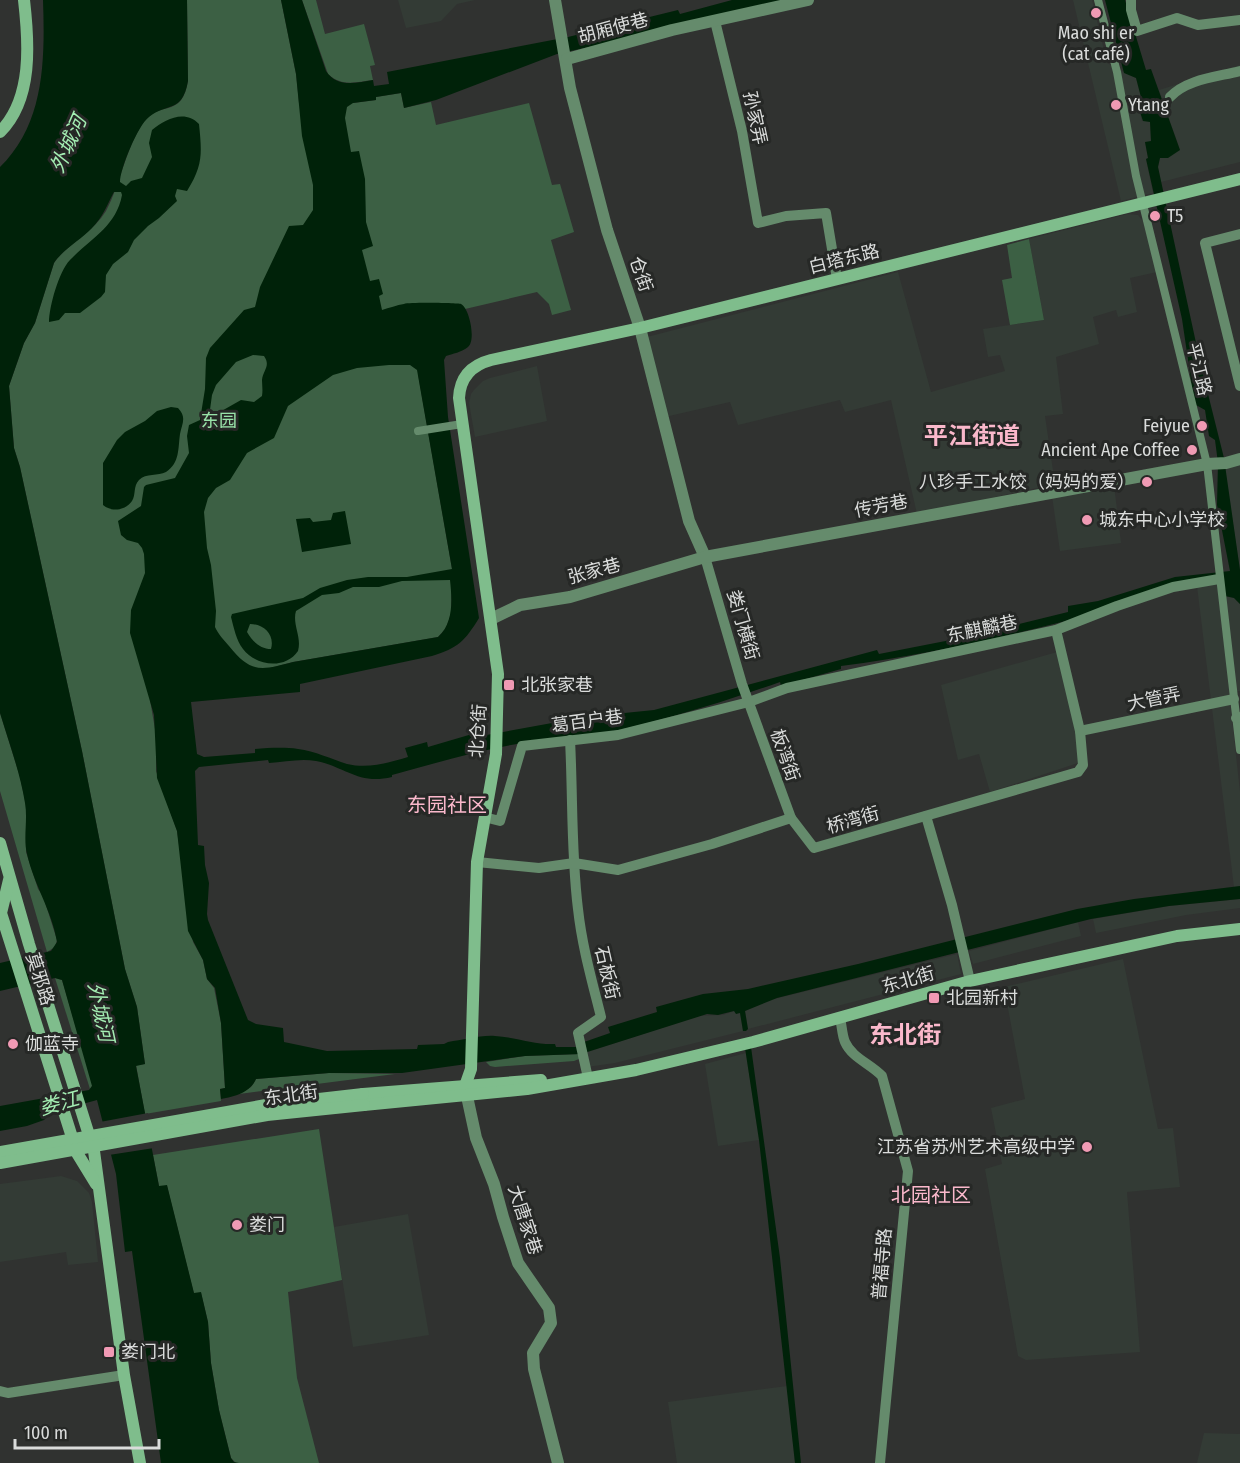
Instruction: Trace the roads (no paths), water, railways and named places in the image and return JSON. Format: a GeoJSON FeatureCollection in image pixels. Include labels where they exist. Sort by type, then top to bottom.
{"type":"FeatureCollection","features":[{"type":"Feature","properties":{"kind":"main road"},"geometry":{"type":"LineString","coordinates":[[0,132],[12,118],[22,96],[26,56],[24,0]]}},
{"type":"Feature","properties":{"kind":"main road","name":"白塔东路"},"geometry":{"type":"LineString","coordinates":[[462,380],[473,369],[491,360],[640,328],[1240,179]]}},
{"type":"Feature","properties":{"kind":"main road","name":"北仓街"},"geometry":{"type":"LineString","coordinates":[[462,380],[457,424],[492,619],[498,674],[496,754],[477,862],[471,1069],[465,1091]]}},
{"type":"Feature","properties":{"kind":"main road","name":"莫邪路"},"geometry":{"type":"LineString","coordinates":[[0,843],[9,880],[94,1152],[124,1375],[140,1463]]}},
{"type":"Feature","properties":{"kind":"main road","name":"莫邪路"},"geometry":{"type":"LineString","coordinates":[[9,880],[0,913],[77,1153],[98,1187]]}},
{"type":"Feature","properties":{"kind":"main road"},"geometry":{"type":"LineString","coordinates":[[0,913],[19,912]]}},
{"type":"Feature","properties":{"kind":"main road","name":"东北街"},"geometry":{"type":"LineString","coordinates":[[0,1152],[266,1105],[465,1091],[588,1078],[675,1062],[970,981],[1177,936],[1240,930]]}},
{"type":"Feature","properties":{"kind":"main road","name":"东北街"},"geometry":{"type":"LineString","coordinates":[[0,1163],[363,1099]]}},
{"type":"Feature","properties":{"kind":"street","name":"仓街"},"geometry":{"type":"LineString","coordinates":[[555,0],[570,88],[607,230],[640,328],[689,521],[705,557]]}},
{"type":"Feature","properties":{"kind":"street","name":"胡厢使巷"},"geometry":{"type":"LineString","coordinates":[[566,57],[672,30],[808,0]]}},
{"type":"Feature","properties":{"kind":"street","name":"平江路"},"geometry":{"type":"LineString","coordinates":[[1098,0],[1117,72],[1146,202],[1216,464],[1219,577],[1238,718],[1240,750]]}},
{"type":"Feature","properties":{"kind":"street"},"geometry":{"type":"LineString","coordinates":[[1131,0],[1131,10],[1137,31],[1177,18],[1198,25],[1240,20]]}},
{"type":"Feature","properties":{"kind":"street","name":"孙家弄"},"geometry":{"type":"LineString","coordinates":[[715,21],[742,131],[759,223],[786,216],[826,213],[837,279]]}},
{"type":"Feature","properties":{"kind":"street"},"geometry":{"type":"LineString","coordinates":[[1170,97],[1178,89],[1193,83],[1240,71]]}},
{"type":"Feature","properties":{"kind":"street"},"geometry":{"type":"LineString","coordinates":[[1240,234],[1205,243],[1240,386]]}},
{"type":"Feature","properties":{"kind":"street"},"geometry":{"type":"LineString","coordinates":[[420,431],[457,424]]}},
{"type":"Feature","properties":{"kind":"street","name":"传芳巷"},"geometry":{"type":"LineString","coordinates":[[705,557],[1240,459]]}},
{"type":"Feature","properties":{"kind":"street","name":"张家巷"},"geometry":{"type":"LineString","coordinates":[[492,619],[520,605],[570,597],[705,557]]}},
{"type":"Feature","properties":{"kind":"street","name":"娄门横街"},"geometry":{"type":"LineString","coordinates":[[705,557],[748,699]]}},
{"type":"Feature","properties":{"kind":"street","name":"东麒麟巷"},"geometry":{"type":"LineString","coordinates":[[748,699],[788,688],[1056,630],[1173,587],[1219,577]]}},
{"type":"Feature","properties":{"kind":"street","name":"桥湾街"},"geometry":{"type":"LineString","coordinates":[[791,818],[814,848],[1078,772],[1083,765],[1080,731],[1056,630]]}},
{"type":"Feature","properties":{"kind":"street","name":"葛百户巷"},"geometry":{"type":"LineString","coordinates":[[484,817],[500,821],[522,746],[618,735],[748,699]]}},
{"type":"Feature","properties":{"kind":"street","name":"板湾街"},"geometry":{"type":"LineString","coordinates":[[748,699],[791,818]]}},
{"type":"Feature","properties":{"kind":"street","name":"大管弄"},"geometry":{"type":"LineString","coordinates":[[1080,731],[1234,699]]}},
{"type":"Feature","properties":{"kind":"street"},"geometry":{"type":"LineString","coordinates":[[570,740],[574,863]]}},
{"type":"Feature","properties":{"kind":"street"},"geometry":{"type":"LineString","coordinates":[[926,816],[970,981]]}},
{"type":"Feature","properties":{"kind":"street"},"geometry":{"type":"LineString","coordinates":[[477,862],[539,868],[574,863],[618,870],[712,844],[791,818]]}},
{"type":"Feature","properties":{"kind":"street","name":"石板街"},"geometry":{"type":"LineString","coordinates":[[574,863],[586,958],[601,1017],[578,1033],[588,1078]]}},
{"type":"Feature","properties":{"kind":"street","name":"普福寺路"},"geometry":{"type":"LineString","coordinates":[[840,1018],[845,1042],[852,1053],[882,1076],[908,1171],[880,1463]]}},
{"type":"Feature","properties":{"kind":"street","name":"大唐家巷"},"geometry":{"type":"LineString","coordinates":[[465,1091],[476,1138],[494,1184],[518,1263],[549,1308],[550,1323],[533,1353],[534,1369],[558,1463]]}},
{"type":"Feature","properties":{"kind":"street"},"geometry":{"type":"LineString","coordinates":[[0,1391],[8,1393],[124,1375]]}},
{"type":"Feature","properties":{"kind":"water"},"geometry":{"type":"Polygon","coordinates":[[[43,0],[187,0],[188,81],[185,91],[178,103],[156,112],[140,129],[130,148],[120,182],[126,186],[131,181],[142,178],[152,157],[149,143],[152,130],[169,119],[181,116],[188,117],[199,124],[201,152],[196,174],[187,191],[177,189],[175,196],[177,201],[148,226],[134,240],[128,252],[113,264],[106,275],[105,292],[101,297],[80,313],[65,313],[59,320],[49,322],[55,289],[66,265],[102,231],[119,206],[121,192],[114,192],[96,224],[62,253],[54,263],[35,323],[24,343],[9,386],[14,448],[82,751],[125,969],[137,1007],[145,1064],[136,1066],[159,1186],[167,1185],[194,1293],[201,1292],[208,1322],[211,1363],[219,1410],[231,1458],[234,1462],[239,1463],[161,1463],[132,1251],[125,1252],[116,1174],[97,1100],[50,1113],[44,1120],[27,1126],[0,1131],[0,1106],[89,1090],[92,1086],[62,980],[55,978],[0,991],[0,963],[51,951],[57,942],[27,854],[26,809],[23,791],[0,713],[0,167],[15,150],[34,110],[42,67],[43,0]]]}},
{"type":"Feature","properties":{"kind":"water"},"geometry":{"type":"Polygon","coordinates":[[[281,0],[302,0],[326,71],[330,76],[347,83],[373,80],[374,86],[389,84],[387,72],[568,37],[678,10],[680,14],[732,0],[784,0],[557,54],[436,100],[404,108],[401,93],[376,97],[376,100],[353,103],[347,107],[345,118],[351,152],[359,151],[365,179],[366,222],[373,246],[362,250],[370,281],[379,279],[383,294],[379,296],[382,310],[408,303],[461,304],[469,318],[472,332],[470,344],[463,350],[446,356],[444,360],[448,417],[479,618],[460,643],[432,656],[300,684],[300,692],[191,702],[197,754],[204,757],[255,753],[255,749],[287,748],[311,751],[347,764],[378,765],[408,757],[405,748],[427,742],[428,747],[479,732],[481,736],[565,719],[654,710],[877,650],[879,654],[971,636],[1068,612],[1068,606],[1098,601],[1175,577],[1230,571],[1217,505],[1218,463],[1215,440],[1209,436],[1205,410],[1196,405],[1194,400],[1182,319],[1146,159],[1148,158],[1145,142],[1151,141],[1150,122],[1143,121],[1137,103],[1142,101],[1136,78],[1124,73],[1105,0],[1125,0],[1146,70],[1151,69],[1180,150],[1168,158],[1160,158],[1158,167],[1201,366],[1224,458],[1240,570],[1240,604],[1234,598],[1225,596],[1222,578],[1033,629],[938,650],[841,666],[841,669],[781,686],[780,682],[632,727],[573,739],[501,747],[380,779],[361,777],[310,760],[269,763],[268,760],[199,767],[195,771],[198,845],[204,846],[209,883],[208,920],[248,1020],[256,1024],[283,1028],[284,1042],[327,1051],[417,1049],[418,1045],[444,1044],[489,1036],[555,1044],[556,1047],[579,1047],[584,1042],[610,1033],[608,1027],[657,1012],[656,1007],[703,994],[748,989],[858,964],[1077,909],[1134,899],[1240,886],[1240,899],[1169,906],[1091,919],[777,998],[745,1011],[748,1029],[746,1031],[743,1031],[740,1013],[736,1014],[734,1011],[718,1015],[707,1014],[581,1054],[525,1056],[402,1073],[329,1073],[256,1079],[246,1091],[221,1099],[220,1089],[225,1088],[221,1023],[215,988],[207,979],[203,960],[188,931],[177,831],[157,778],[154,715],[130,633],[131,610],[145,573],[144,554],[138,543],[127,540],[121,535],[118,521],[141,506],[146,485],[175,478],[189,453],[187,436],[189,425],[200,420],[205,389],[206,358],[210,348],[244,310],[255,307],[260,287],[289,226],[303,225],[313,210],[313,185],[302,136],[296,74],[281,0]],[[253,355],[236,362],[216,385],[209,417],[241,400],[254,402],[262,396],[262,380],[267,363],[264,356],[253,355]],[[410,365],[357,368],[333,375],[288,406],[274,438],[247,453],[230,480],[216,488],[208,498],[204,512],[216,611],[215,627],[237,655],[251,665],[273,667],[438,637],[447,625],[451,603],[450,580],[402,581],[379,587],[353,587],[339,593],[322,595],[296,611],[298,651],[286,661],[270,664],[255,659],[243,649],[237,638],[232,614],[303,598],[320,588],[347,580],[368,577],[407,577],[452,569],[417,370],[410,365]],[[250,624],[247,632],[257,644],[271,649],[270,635],[264,628],[250,624]]]}},
{"type":"Feature","properties":{"kind":"water"},"geometry":{"type":"Polygon","coordinates":[[[171,407],[178,408],[183,418],[178,455],[174,464],[166,472],[145,476],[139,480],[133,499],[126,507],[110,509],[103,505],[103,463],[117,440],[157,411],[171,407]]]}},
{"type":"Feature","properties":{"kind":"water"},"geometry":{"type":"Polygon","coordinates":[[[345,511],[351,544],[302,552],[296,519],[310,518],[313,522],[331,520],[333,513],[345,511]]]}},
{"type":"Feature","properties":{"kind":"water"},"geometry":{"type":"Polygon","coordinates":[[[751,1047],[780,1258],[801,1463],[795,1463],[759,1140],[745,1048],[751,1047]]]}},
{"type":"Feature","properties":{"kind":"place","name":"Mao shi er (cat café)"},"geometry":{"type":"Point","coordinates":[1096,13]}},
{"type":"Feature","properties":{"kind":"place","name":"Ytang"},"geometry":{"type":"Point","coordinates":[1116,105]}},
{"type":"Feature","properties":{"kind":"place","name":"T5"},"geometry":{"type":"Point","coordinates":[1155,216]}},
{"type":"Feature","properties":{"kind":"place","name":"Feiyue"},"geometry":{"type":"Point","coordinates":[1202,426]}},
{"type":"Feature","properties":{"kind":"place","name":"Ancient Ape Coffee"},"geometry":{"type":"Point","coordinates":[1192,450]}},
{"type":"Feature","properties":{"kind":"place","name":"八珍手工水饺（妈妈的爱）"},"geometry":{"type":"Point","coordinates":[1147,482]}},
{"type":"Feature","properties":{"kind":"place","name":"城东中心小学校"},"geometry":{"type":"Point","coordinates":[1087,520]}},
{"type":"Feature","properties":{"kind":"place","name":"北张家巷"},"geometry":{"type":"Point","coordinates":[509,685]}},
{"type":"Feature","properties":{"kind":"place","name":"北园新村"},"geometry":{"type":"Point","coordinates":[934,998]}},
{"type":"Feature","properties":{"kind":"place","name":"伽蓝寺"},"geometry":{"type":"Point","coordinates":[13,1044]}},
{"type":"Feature","properties":{"kind":"place","name":"江苏省苏州艺术高级中学"},"geometry":{"type":"Point","coordinates":[1087,1147]}},
{"type":"Feature","properties":{"kind":"place","name":"娄门"},"geometry":{"type":"Point","coordinates":[237,1225]}},
{"type":"Feature","properties":{"kind":"place","name":"娄门北"},"geometry":{"type":"Point","coordinates":[109,1352]}},
{"type":"Feature","properties":{"kind":"district","name":"平江街道"},"geometry":{"type":"Point","coordinates":[972,436]}},
{"type":"Feature","properties":{"kind":"district","name":"东园社区"},"geometry":{"type":"Point","coordinates":[447,805]}},
{"type":"Feature","properties":{"kind":"district","name":"东北街"},"geometry":{"type":"Point","coordinates":[905,1035]}},
{"type":"Feature","properties":{"kind":"district","name":"北园社区"},"geometry":{"type":"Point","coordinates":[931,1195]}},
{"type":"Feature","properties":{"kind":"water label","name":"外城河"},"geometry":{"type":"Point","coordinates":[68,144]}},
{"type":"Feature","properties":{"kind":"water label","name":"外城河"},"geometry":{"type":"Point","coordinates":[101,1012]}},
{"type":"Feature","properties":{"kind":"water label","name":"娄江"},"geometry":{"type":"Point","coordinates":[59,1103]}},
{"type":"Feature","properties":{"kind":"park label","name":"东园"},"geometry":{"type":"Point","coordinates":[219,421]}}]}
